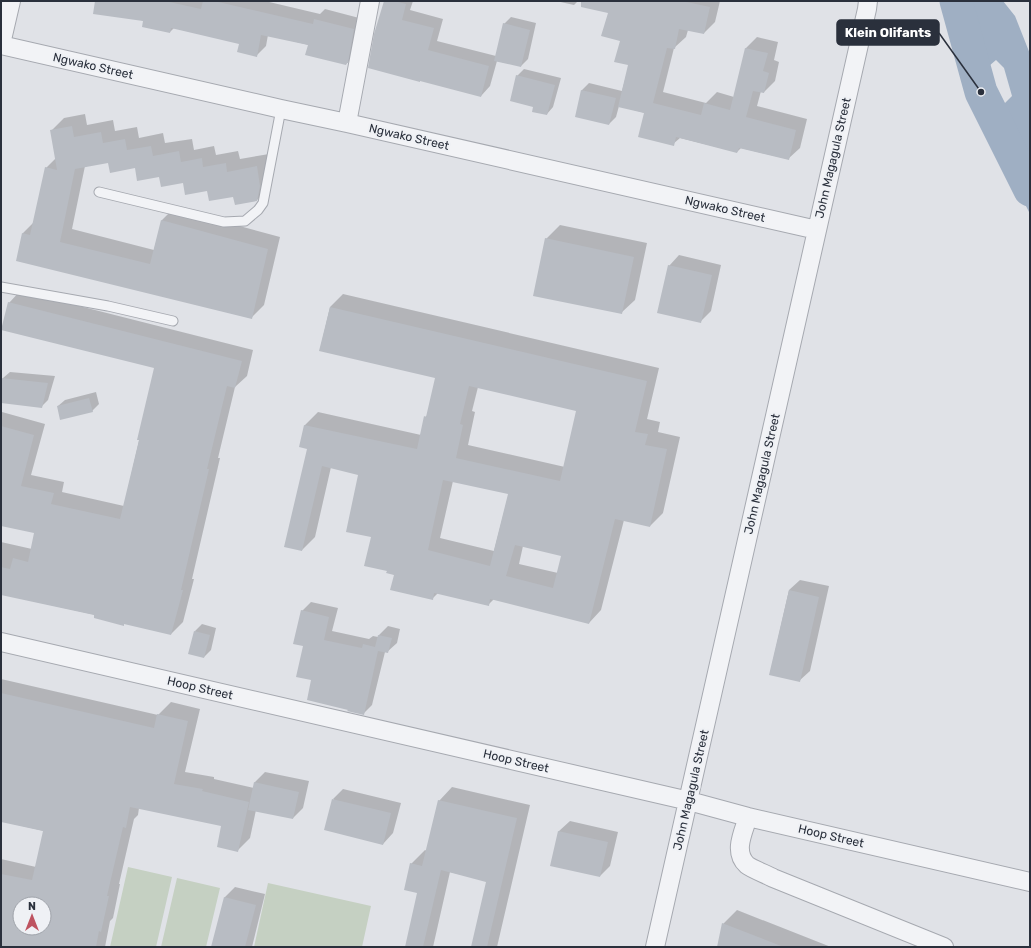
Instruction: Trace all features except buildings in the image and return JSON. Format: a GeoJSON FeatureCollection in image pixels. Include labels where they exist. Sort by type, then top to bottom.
{"type":"FeatureCollection","features":[{"type":"Feature","properties":{"kind":"street"},"geometry":{"type":"LineString","coordinates":[[1,44],[11,1]]}},
{"type":"Feature","properties":{"kind":"street"},"geometry":{"type":"LineString","coordinates":[[347,123],[370,1]]}},
{"type":"Feature","properties":{"kind":"street","name":"John Magagula Street"},"geometry":{"type":"LineString","coordinates":[[655,947],[868,1]]}},
{"type":"Feature","properties":{"kind":"street","name":"Ngwako Street"},"geometry":{"type":"LineString","coordinates":[[1,44],[816,230]]}},
{"type":"Feature","properties":{"kind":"street","name":"Hoop Street"},"geometry":{"type":"LineString","coordinates":[[1,642],[689,801],[748,817],[1030,882]]}},
{"type":"Feature","properties":{"kind":"street"},"geometry":{"type":"LineString","coordinates":[[748,817],[740,844],[740,854],[748,865],[773,878],[944,947]]}},
{"type":"Feature","properties":{"kind":"lane"},"geometry":{"type":"LineString","coordinates":[[99,192],[224,222],[245,221],[258,210],[263,203],[281,109]]}},
{"type":"Feature","properties":{"kind":"lane"},"geometry":{"type":"LineString","coordinates":[[1,287],[108,306],[173,321]]}},
{"type":"Feature","properties":{"kind":"green space"},"geometry":{"type":"Polygon","coordinates":[[[128,867],[172,877],[156,947],[110,947],[128,867]]]}},
{"type":"Feature","properties":{"kind":"green space"},"geometry":{"type":"Polygon","coordinates":[[[177,878],[220,888],[206,947],[161,947],[177,878]]]}},
{"type":"Feature","properties":{"kind":"green space"},"geometry":{"type":"Polygon","coordinates":[[[268,883],[371,906],[362,947],[254,947],[268,883]]]}},
{"type":"Feature","properties":{"kind":"water"},"geometry":{"type":"Polygon","coordinates":[[[957,1],[1003,1],[1015,16],[1030,54],[1030,214],[1026,206],[1026,190],[1018,174],[989,129],[986,114],[993,102],[1004,104],[1012,96],[1004,68],[996,60],[989,66],[982,69],[979,63],[966,55],[956,28],[954,14],[957,1]]]}},
{"type":"Feature","properties":{"kind":"waterway"},"geometry":{"type":"LineString","coordinates":[[956,1],[981,92],[1030,190]]}},
{"type":"Feature","properties":{"kind":"place","name":"Klein Olifants"},"geometry":{"type":"Point","coordinates":[981,92]}}]}
